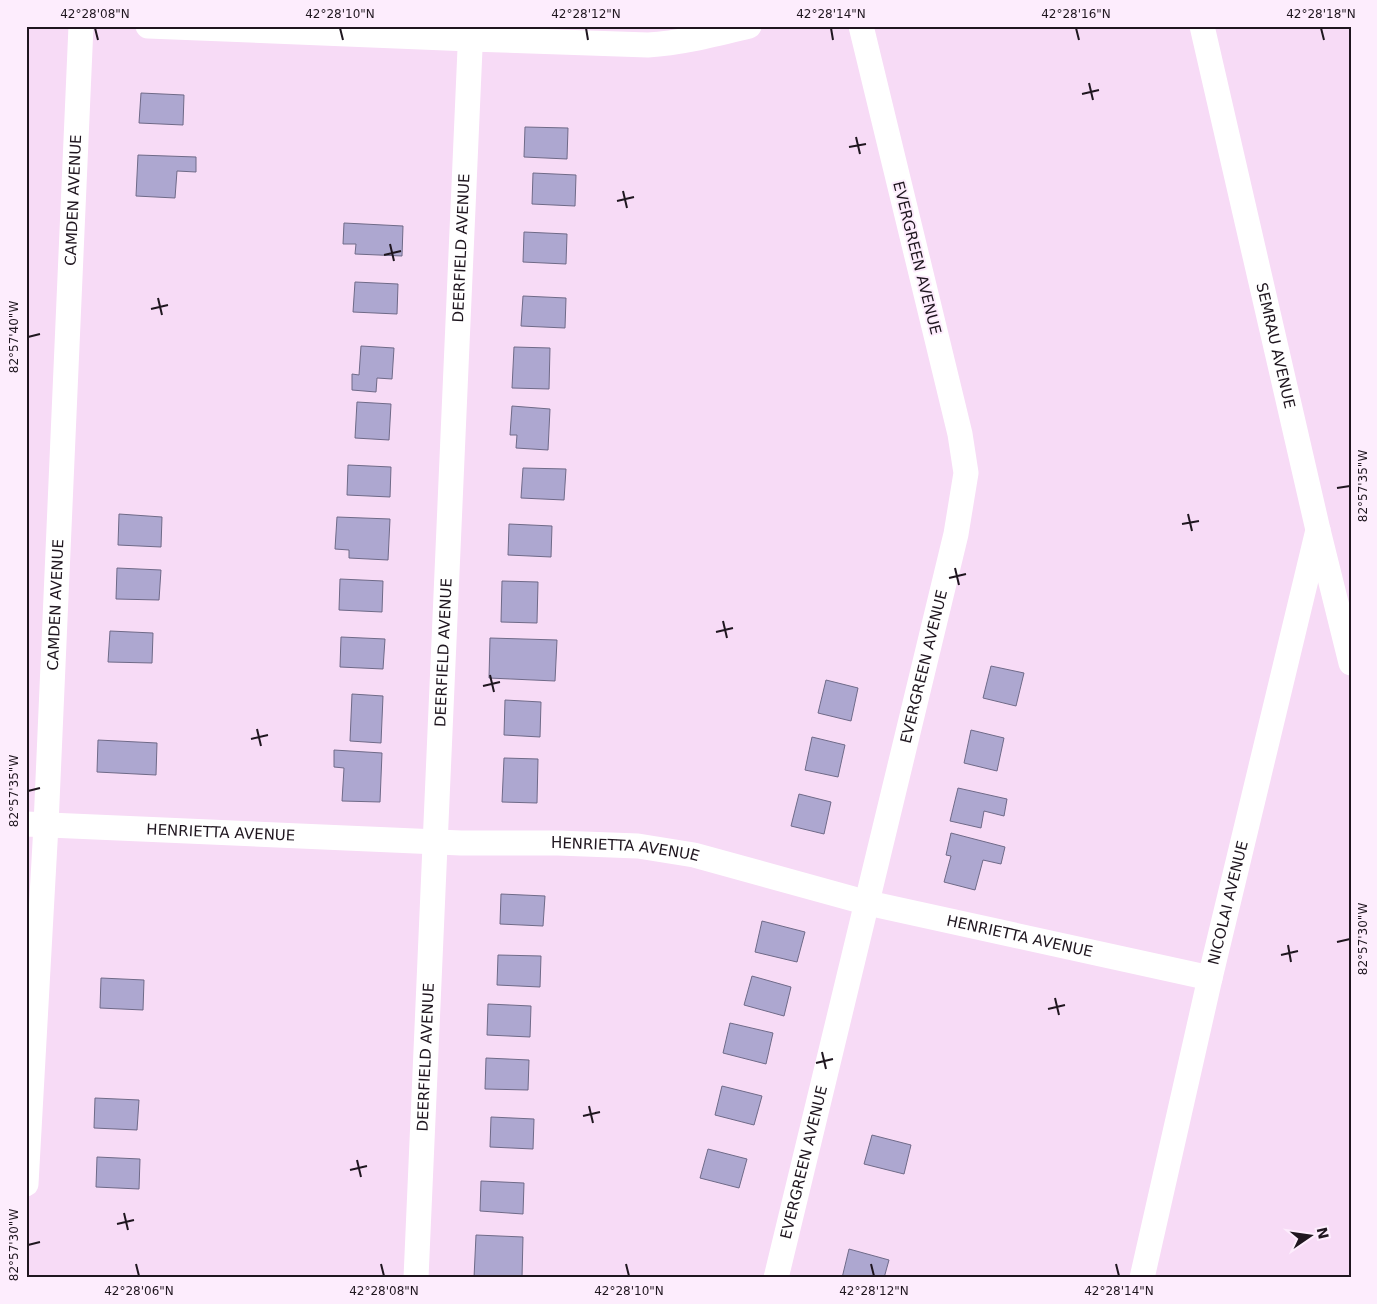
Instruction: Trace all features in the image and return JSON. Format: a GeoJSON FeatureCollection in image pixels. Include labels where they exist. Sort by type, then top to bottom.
{"type":"FeatureCollection","features":[{"type":"Feature","properties":{"kind":"street","name":"CAMDEN AVENUE"},"geometry":{"type":"LineString","coordinates":[[26,1184],[36,824],[81,26]]}},
{"type":"Feature","properties":{"kind":"street"},"geometry":{"type":"LineString","coordinates":[[148,26],[470,33],[660,44],[714,35],[749,26]]}},
{"type":"Feature","properties":{"kind":"street","name":"EVERGREEN AVENUE"},"geometry":{"type":"LineString","coordinates":[[776,1278],[956,534],[966,473],[960,434],[861,26]]}},
{"type":"Feature","properties":{"kind":"street","name":"SEMRAU AVENUE"},"geometry":{"type":"LineString","coordinates":[[1202,26],[1318,530],[1351,664]]}},
{"type":"Feature","properties":{"kind":"street","name":"DEERFIELD AVENUE"},"geometry":{"type":"LineString","coordinates":[[416,1278],[470,33]]}},
{"type":"Feature","properties":{"kind":"street","name":"NICOLAI AVENUE"},"geometry":{"type":"LineString","coordinates":[[1142,1278],[1210,978],[1318,530]]}},
{"type":"Feature","properties":{"kind":"street","name":"HENRIETTA AVENUE"},"geometry":{"type":"LineString","coordinates":[[36,824],[435,842],[638,846],[694,855],[868,903],[1210,978]]}},
{"type":"Feature","properties":{"kind":"building"},"geometry":{"type":"Polygon","coordinates":[[[141,93],[184,95],[183,125],[139,123],[141,93]]]}},
{"type":"Feature","properties":{"kind":"building"},"geometry":{"type":"Polygon","coordinates":[[[525,127],[568,128],[567,159],[524,157],[525,127]]]}},
{"type":"Feature","properties":{"kind":"building"},"geometry":{"type":"Polygon","coordinates":[[[138,155],[196,157],[196,172],[177,171],[175,198],[136,196],[138,155]]]}},
{"type":"Feature","properties":{"kind":"building"},"geometry":{"type":"Polygon","coordinates":[[[533,173],[576,175],[575,206],[532,204],[533,173]]]}},
{"type":"Feature","properties":{"kind":"building"},"geometry":{"type":"Polygon","coordinates":[[[344,223],[403,226],[402,256],[355,254],[356,244],[343,244],[344,223]]]}},
{"type":"Feature","properties":{"kind":"building"},"geometry":{"type":"Polygon","coordinates":[[[524,232],[567,234],[566,264],[523,262],[524,232]]]}},
{"type":"Feature","properties":{"kind":"building"},"geometry":{"type":"Polygon","coordinates":[[[355,282],[398,284],[397,314],[353,312],[355,282]]]}},
{"type":"Feature","properties":{"kind":"building"},"geometry":{"type":"Polygon","coordinates":[[[523,296],[566,298],[565,328],[521,326],[523,296]]]}},
{"type":"Feature","properties":{"kind":"building"},"geometry":{"type":"Polygon","coordinates":[[[361,346],[394,348],[392,379],[377,378],[376,392],[352,390],[352,374],[359,375],[361,346]]]}},
{"type":"Feature","properties":{"kind":"building"},"geometry":{"type":"Polygon","coordinates":[[[514,347],[550,348],[549,389],[512,388],[514,347]]]}},
{"type":"Feature","properties":{"kind":"building"},"geometry":{"type":"Polygon","coordinates":[[[357,402],[391,404],[389,440],[355,438],[357,402]]]}},
{"type":"Feature","properties":{"kind":"building"},"geometry":{"type":"Polygon","coordinates":[[[512,406],[550,409],[548,450],[516,448],[517,435],[510,435],[512,406]]]}},
{"type":"Feature","properties":{"kind":"building"},"geometry":{"type":"Polygon","coordinates":[[[348,465],[391,467],[390,497],[347,495],[348,465]]]}},
{"type":"Feature","properties":{"kind":"building"},"geometry":{"type":"Polygon","coordinates":[[[523,468],[566,469],[564,500],[521,498],[523,468]]]}},
{"type":"Feature","properties":{"kind":"building"},"geometry":{"type":"Polygon","coordinates":[[[119,514],[162,517],[161,547],[118,545],[119,514]]]}},
{"type":"Feature","properties":{"kind":"building"},"geometry":{"type":"Polygon","coordinates":[[[337,517],[390,519],[388,560],[349,558],[349,550],[335,549],[337,517]]]}},
{"type":"Feature","properties":{"kind":"building"},"geometry":{"type":"Polygon","coordinates":[[[509,524],[552,526],[551,557],[508,555],[509,524]]]}},
{"type":"Feature","properties":{"kind":"building"},"geometry":{"type":"Polygon","coordinates":[[[117,568],[161,570],[159,600],[116,599],[117,568]]]}},
{"type":"Feature","properties":{"kind":"building"},"geometry":{"type":"Polygon","coordinates":[[[340,579],[383,581],[382,612],[339,610],[340,579]]]}},
{"type":"Feature","properties":{"kind":"building"},"geometry":{"type":"Polygon","coordinates":[[[502,581],[538,582],[537,623],[501,622],[502,581]]]}},
{"type":"Feature","properties":{"kind":"building"},"geometry":{"type":"Polygon","coordinates":[[[110,631],[153,633],[152,663],[108,662],[110,631]]]}},
{"type":"Feature","properties":{"kind":"building"},"geometry":{"type":"Polygon","coordinates":[[[341,637],[385,639],[383,669],[340,667],[341,637]]]}},
{"type":"Feature","properties":{"kind":"building"},"geometry":{"type":"Polygon","coordinates":[[[490,638],[557,640],[555,681],[489,678],[490,638]]]}},
{"type":"Feature","properties":{"kind":"building"},"geometry":{"type":"Polygon","coordinates":[[[991,666],[1024,673],[1016,706],[983,698],[991,666]]]}},
{"type":"Feature","properties":{"kind":"building"},"geometry":{"type":"Polygon","coordinates":[[[826,680],[858,688],[851,721],[818,713],[826,680]]]}},
{"type":"Feature","properties":{"kind":"building"},"geometry":{"type":"Polygon","coordinates":[[[352,694],[383,696],[381,743],[350,741],[352,694]]]}},
{"type":"Feature","properties":{"kind":"building"},"geometry":{"type":"Polygon","coordinates":[[[505,700],[541,702],[540,737],[504,735],[505,700]]]}},
{"type":"Feature","properties":{"kind":"building"},"geometry":{"type":"Polygon","coordinates":[[[971,730],[1004,738],[997,771],[964,763],[971,730]]]}},
{"type":"Feature","properties":{"kind":"building"},"geometry":{"type":"Polygon","coordinates":[[[812,737],[845,745],[838,777],[805,770],[812,737]]]}},
{"type":"Feature","properties":{"kind":"building"},"geometry":{"type":"Polygon","coordinates":[[[98,740],[157,743],[156,775],[97,772],[98,740]]]}},
{"type":"Feature","properties":{"kind":"building"},"geometry":{"type":"Polygon","coordinates":[[[334,750],[382,753],[380,802],[342,801],[344,768],[334,767],[334,750]]]}},
{"type":"Feature","properties":{"kind":"building"},"geometry":{"type":"Polygon","coordinates":[[[504,758],[538,759],[537,803],[502,802],[504,758]]]}},
{"type":"Feature","properties":{"kind":"building"},"geometry":{"type":"Polygon","coordinates":[[[958,788],[1007,799],[1004,816],[984,811],[981,828],[950,821],[958,788]]]}},
{"type":"Feature","properties":{"kind":"building"},"geometry":{"type":"Polygon","coordinates":[[[799,794],[831,802],[824,834],[791,826],[799,794]]]}},
{"type":"Feature","properties":{"kind":"building"},"geometry":{"type":"Polygon","coordinates":[[[951,833],[1005,847],[1001,864],[983,860],[975,890],[944,882],[951,856],[946,855],[951,833]]]}},
{"type":"Feature","properties":{"kind":"building"},"geometry":{"type":"Polygon","coordinates":[[[501,894],[545,896],[543,926],[500,924],[501,894]]]}},
{"type":"Feature","properties":{"kind":"building"},"geometry":{"type":"Polygon","coordinates":[[[762,921],[805,932],[797,962],[755,952],[762,921]]]}},
{"type":"Feature","properties":{"kind":"building"},"geometry":{"type":"Polygon","coordinates":[[[498,955],[541,956],[540,987],[497,985],[498,955]]]}},
{"type":"Feature","properties":{"kind":"building"},"geometry":{"type":"Polygon","coordinates":[[[752,976],[791,987],[784,1016],[744,1005],[752,976]]]}},
{"type":"Feature","properties":{"kind":"building"},"geometry":{"type":"Polygon","coordinates":[[[101,978],[144,980],[143,1010],[100,1008],[101,978]]]}},
{"type":"Feature","properties":{"kind":"building"},"geometry":{"type":"Polygon","coordinates":[[[488,1004],[531,1006],[530,1037],[487,1035],[488,1004]]]}},
{"type":"Feature","properties":{"kind":"building"},"geometry":{"type":"Polygon","coordinates":[[[730,1023],[773,1033],[766,1064],[723,1053],[730,1023]]]}},
{"type":"Feature","properties":{"kind":"building"},"geometry":{"type":"Polygon","coordinates":[[[486,1058],[529,1060],[528,1090],[485,1089],[486,1058]]]}},
{"type":"Feature","properties":{"kind":"building"},"geometry":{"type":"Polygon","coordinates":[[[722,1086],[762,1096],[754,1125],[715,1115],[722,1086]]]}},
{"type":"Feature","properties":{"kind":"building"},"geometry":{"type":"Polygon","coordinates":[[[95,1098],[139,1100],[137,1130],[94,1128],[95,1098]]]}},
{"type":"Feature","properties":{"kind":"building"},"geometry":{"type":"Polygon","coordinates":[[[491,1117],[534,1119],[533,1149],[490,1147],[491,1117]]]}},
{"type":"Feature","properties":{"kind":"building"},"geometry":{"type":"Polygon","coordinates":[[[872,1135],[911,1145],[904,1174],[864,1164],[872,1135]]]}},
{"type":"Feature","properties":{"kind":"building"},"geometry":{"type":"Polygon","coordinates":[[[708,1149],[747,1159],[739,1188],[700,1178],[708,1149]]]}},
{"type":"Feature","properties":{"kind":"building"},"geometry":{"type":"Polygon","coordinates":[[[97,1157],[140,1159],[139,1189],[96,1187],[97,1157]]]}},
{"type":"Feature","properties":{"kind":"building"},"geometry":{"type":"Polygon","coordinates":[[[481,1181],[524,1183],[523,1214],[480,1211],[481,1181]]]}},
{"type":"Feature","properties":{"kind":"building"},"geometry":{"type":"Polygon","coordinates":[[[476,1235],[523,1237],[522,1278],[474,1278],[476,1235]]]}},
{"type":"Feature","properties":{"kind":"building"},"geometry":{"type":"Polygon","coordinates":[[[849,1249],[889,1260],[884,1278],[842,1278],[849,1249]]]}}]}
